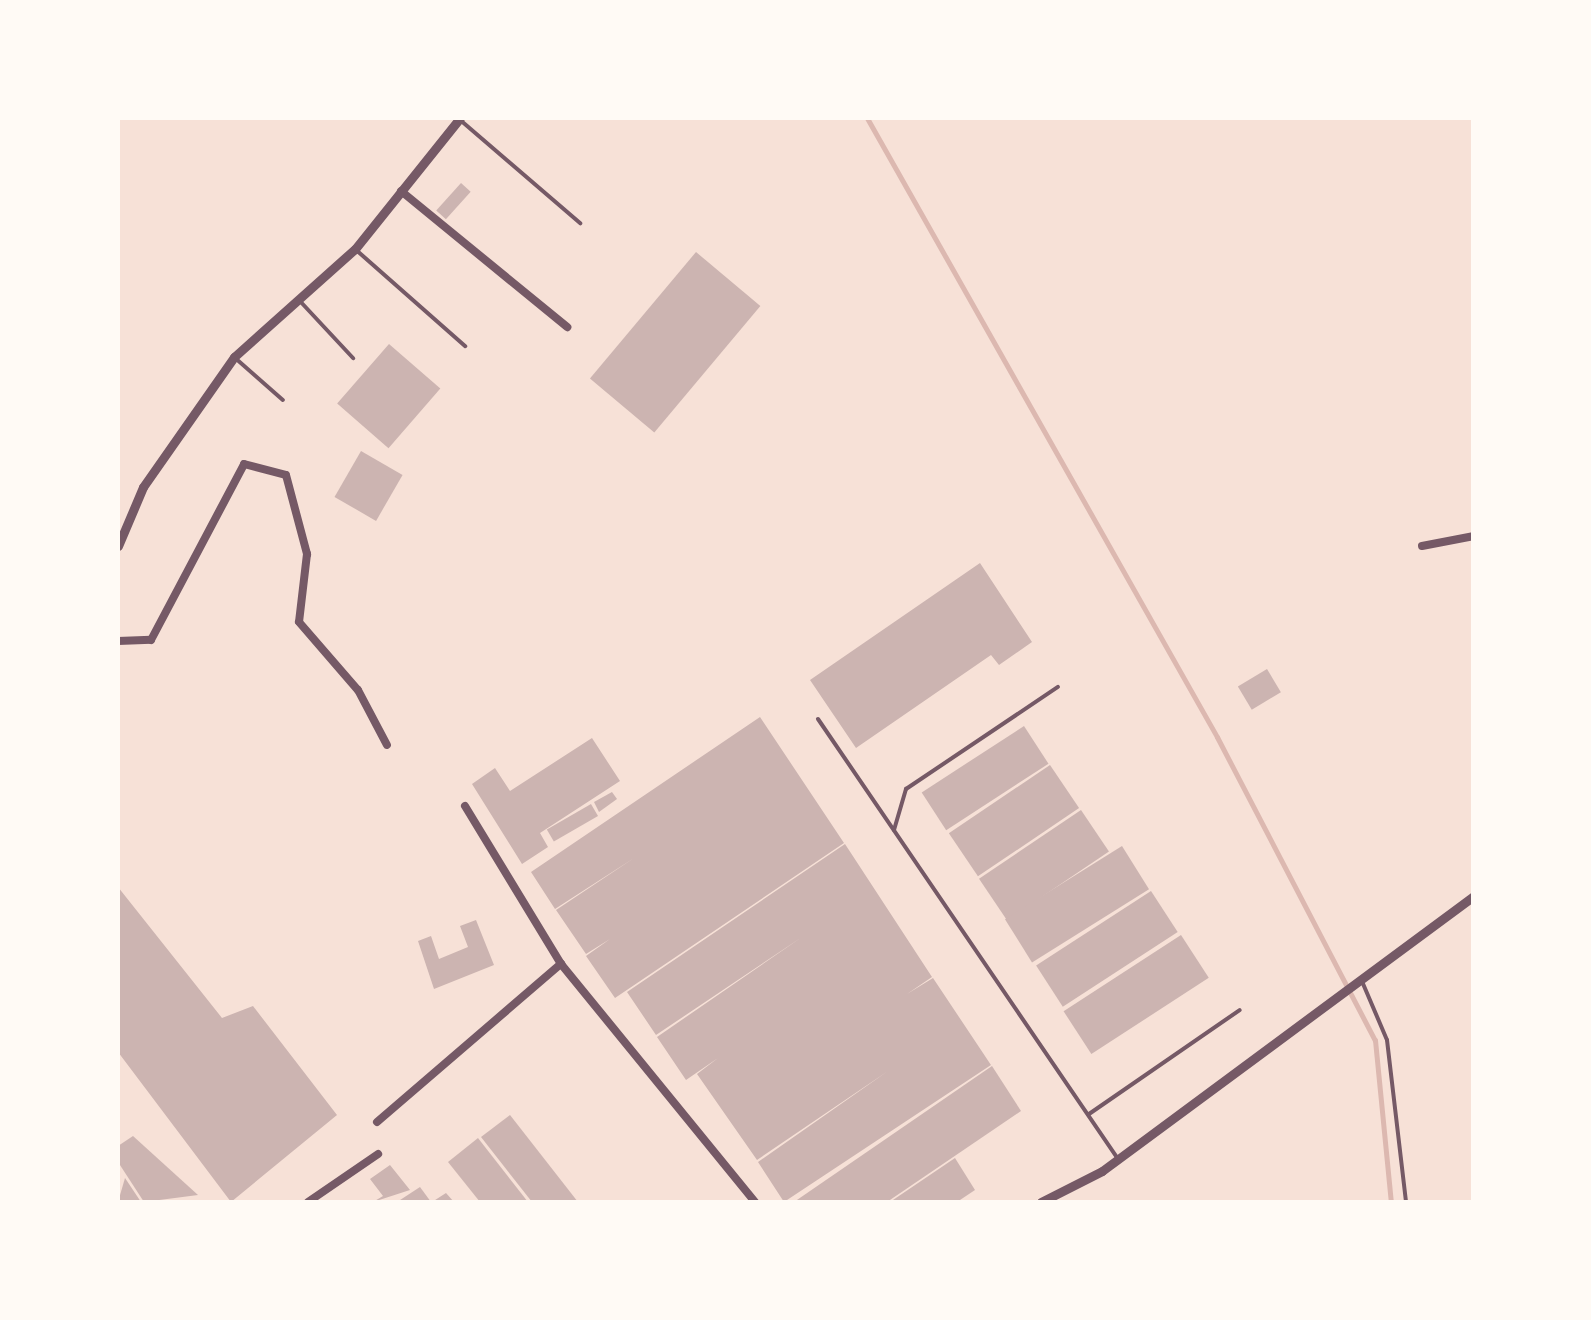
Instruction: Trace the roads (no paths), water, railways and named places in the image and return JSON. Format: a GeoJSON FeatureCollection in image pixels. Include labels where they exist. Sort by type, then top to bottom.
{"type":"FeatureCollection","features":[{"type":"Feature","properties":{"kind":"street"},"geometry":{"type":"LineString","coordinates":[[118,546],[144,487],[234,357],[355,249],[460,118]]}},
{"type":"Feature","properties":{"kind":"street"},"geometry":{"type":"LineString","coordinates":[[400,191],[567,327]]}},
{"type":"Feature","properties":{"kind":"street"},"geometry":{"type":"LineString","coordinates":[[118,641],[152,640],[244,464],[286,474],[307,554],[299,622],[358,690],[387,745]]}},
{"type":"Feature","properties":{"kind":"street"},"geometry":{"type":"LineString","coordinates":[[1422,546],[1474,536]]}},
{"type":"Feature","properties":{"kind":"street"},"geometry":{"type":"LineString","coordinates":[[465,806],[561,964],[755,1202]]}},
{"type":"Feature","properties":{"kind":"street"},"geometry":{"type":"LineString","coordinates":[[1040,1202],[1118,1158],[1474,896]]}},
{"type":"Feature","properties":{"kind":"street"},"geometry":{"type":"LineString","coordinates":[[378,1122],[561,964]]}},
{"type":"Feature","properties":{"kind":"street"},"geometry":{"type":"LineString","coordinates":[[308,1202],[378,1154]]}},
{"type":"Feature","properties":{"kind":"lane"},"geometry":{"type":"LineString","coordinates":[[460,118],[580,224]]}},
{"type":"Feature","properties":{"kind":"lane"},"geometry":{"type":"LineString","coordinates":[[355,249],[464,346]]}},
{"type":"Feature","properties":{"kind":"lane"},"geometry":{"type":"LineString","coordinates":[[298,299],[352,358]]}},
{"type":"Feature","properties":{"kind":"lane"},"geometry":{"type":"LineString","coordinates":[[234,357],[283,400]]}},
{"type":"Feature","properties":{"kind":"lane"},"geometry":{"type":"LineString","coordinates":[[894,830],[906,789],[1058,687]]}},
{"type":"Feature","properties":{"kind":"lane"},"geometry":{"type":"LineString","coordinates":[[818,719],[1118,1158]]}},
{"type":"Feature","properties":{"kind":"lane"},"geometry":{"type":"LineString","coordinates":[[1361,979],[1387,1040],[1406,1202]]}},
{"type":"Feature","properties":{"kind":"lane"},"geometry":{"type":"LineString","coordinates":[[1089,1114],[1240,1010]]}},
{"type":"Feature","properties":{"kind":"waterway"},"geometry":{"type":"LineString","coordinates":[[867,118],[1217,737],[1375,1040],[1391,1202]]}}]}
